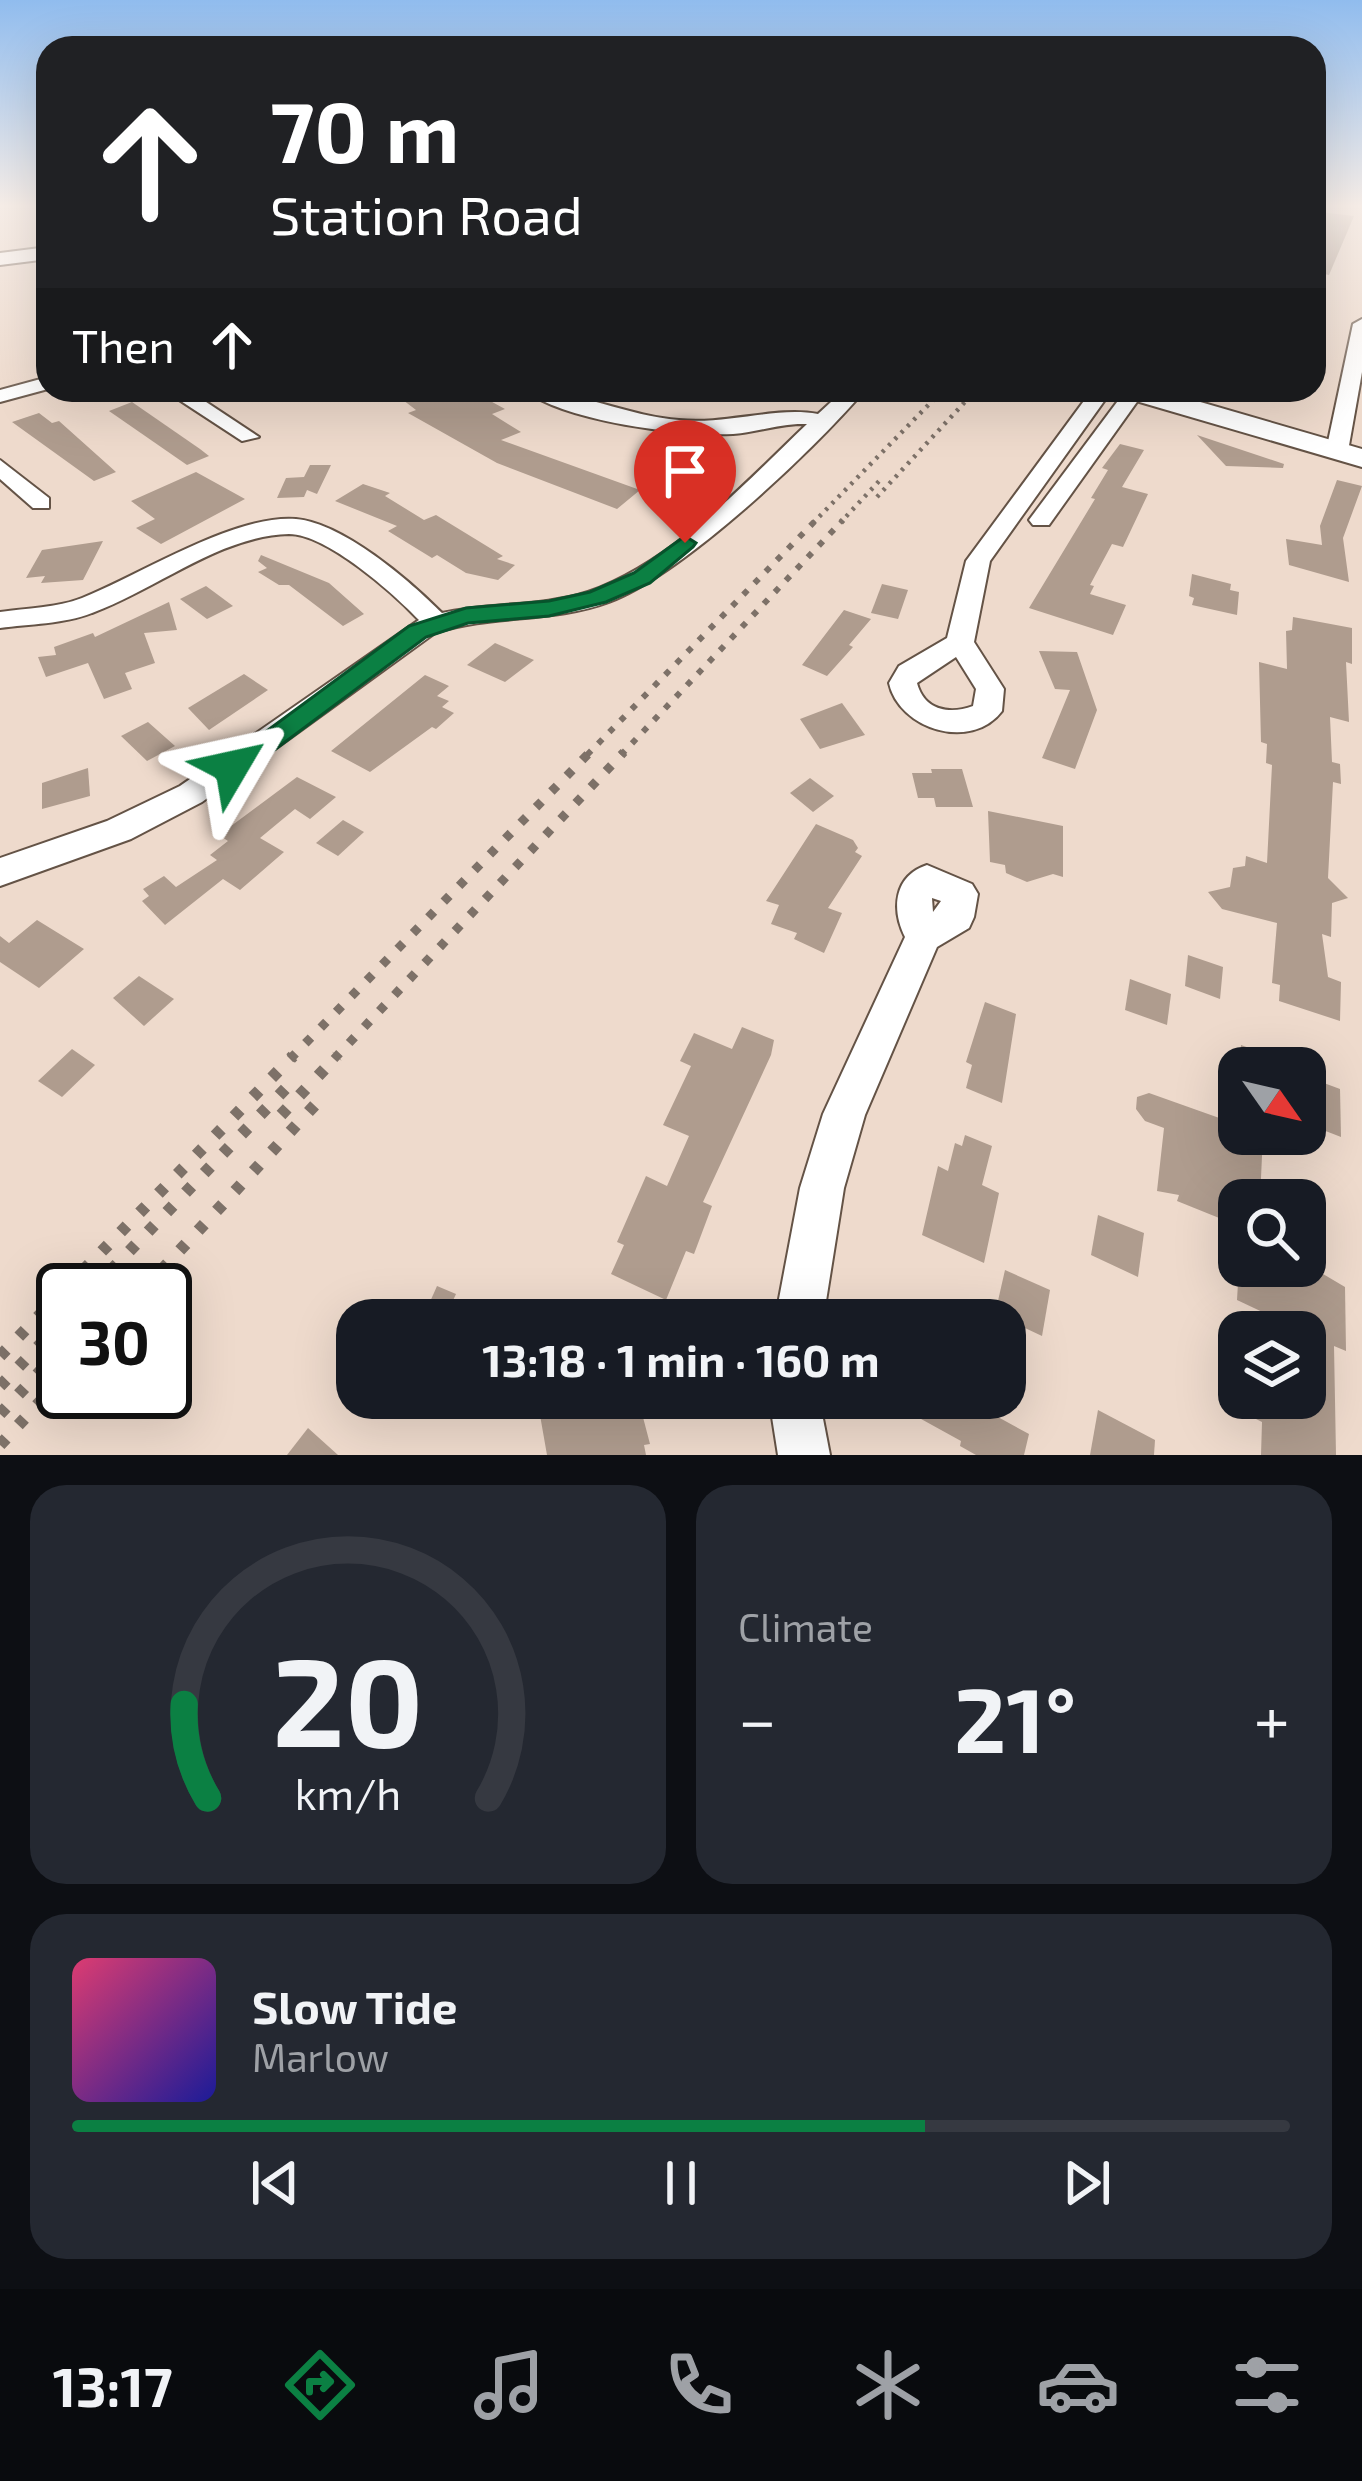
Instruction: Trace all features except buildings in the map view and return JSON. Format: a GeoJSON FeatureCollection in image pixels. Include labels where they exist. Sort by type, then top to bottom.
{"type":"FeatureCollection","features":[{"type":"Feature","properties":{"kind":"street"},"geometry":{"type":"LineString","coordinates":[[1176,402],[1349,455],[1362,324]]}},
{"type":"Feature","properties":{"kind":"street"},"geometry":{"type":"LineString","coordinates":[[0,396],[36,386]]}},
{"type":"Feature","properties":{"kind":"street"},"geometry":{"type":"LineString","coordinates":[[193,402],[249,437]]}},
{"type":"Feature","properties":{"kind":"street"},"geometry":{"type":"LineString","coordinates":[[570,402],[681,427],[760,426],[796,405],[821,421]]}},
{"type":"Feature","properties":{"kind":"street"},"geometry":{"type":"LineString","coordinates":[[0,872],[119,830],[180,801],[388,650],[436,623],[563,606],[628,585],[661,564],[842,402]]}},
{"type":"Feature","properties":{"kind":"street"},"geometry":{"type":"LineString","coordinates":[[960,642],[978,561],[1093,402]]}},
{"type":"Feature","properties":{"kind":"street"},"geometry":{"type":"LineString","coordinates":[[1041,520],[1139,402]]}},
{"type":"Feature","properties":{"kind":"street"},"geometry":{"type":"LineString","coordinates":[[0,467],[41,503]]}},
{"type":"Feature","properties":{"kind":"street"},"geometry":{"type":"LineString","coordinates":[[0,620],[82,608],[235,538],[295,526],[337,543],[404,590],[436,623]]}},
{"type":"Feature","properties":{"kind":"street"},"geometry":{"type":"LineString","coordinates":[[803,1299],[822,1188],[844,1114],[923,937]]}},
{"type":"Feature","properties":{"kind":"street"},"geometry":{"type":"LineString","coordinates":[[798,1419],[804,1455]]}},
{"type":"Feature","properties":{"kind":"railway"},"geometry":{"type":"LineString","coordinates":[[813,523],[931,402]]}},
{"type":"Feature","properties":{"kind":"railway"},"geometry":{"type":"LineString","coordinates":[[877,497],[965,402]]}},
{"type":"Feature","properties":{"kind":"railway"},"geometry":{"type":"LineString","coordinates":[[840,523],[882,478]]}},
{"type":"Feature","properties":{"kind":"railway"},"geometry":{"type":"LineString","coordinates":[[587,755],[816,520]]}},
{"type":"Feature","properties":{"kind":"railway"},"geometry":{"type":"LineString","coordinates":[[621,755],[843,520]]}},
{"type":"Feature","properties":{"kind":"railway"},"geometry":{"type":"LineString","coordinates":[[290,1059],[590,752]]}},
{"type":"Feature","properties":{"kind":"railway"},"geometry":{"type":"LineString","coordinates":[[334,1059],[624,752]]}},
{"type":"Feature","properties":{"kind":"railway"},"geometry":{"type":"LineString","coordinates":[[90,1263],[293,1056]]}},
{"type":"Feature","properties":{"kind":"railway"},"geometry":{"type":"LineString","coordinates":[[281,1115],[337,1056]]}},
{"type":"Feature","properties":{"kind":"railway"},"geometry":{"type":"LineString","coordinates":[[118,1263],[287,1087]]}},
{"type":"Feature","properties":{"kind":"railway"},"geometry":{"type":"LineString","coordinates":[[168,1263],[315,1105]]}},
{"type":"Feature","properties":{"kind":"railway"},"geometry":{"type":"LineString","coordinates":[[0,1356],[36,1319]]}},
{"type":"Feature","properties":{"kind":"railway"},"geometry":{"type":"LineString","coordinates":[[0,1386],[36,1349]]}},
{"type":"Feature","properties":{"kind":"railway"},"geometry":{"type":"LineString","coordinates":[[0,1414],[36,1376]]}},
{"type":"Feature","properties":{"kind":"railway"},"geometry":{"type":"LineString","coordinates":[[0,1445],[36,1406]]}},
{"type":"Feature","properties":{"kind":"route"},"geometry":{"type":"LineString","coordinates":[[232,767],[417,631],[466,616],[549,609],[598,597],[642,578],[685,543]]}}]}
